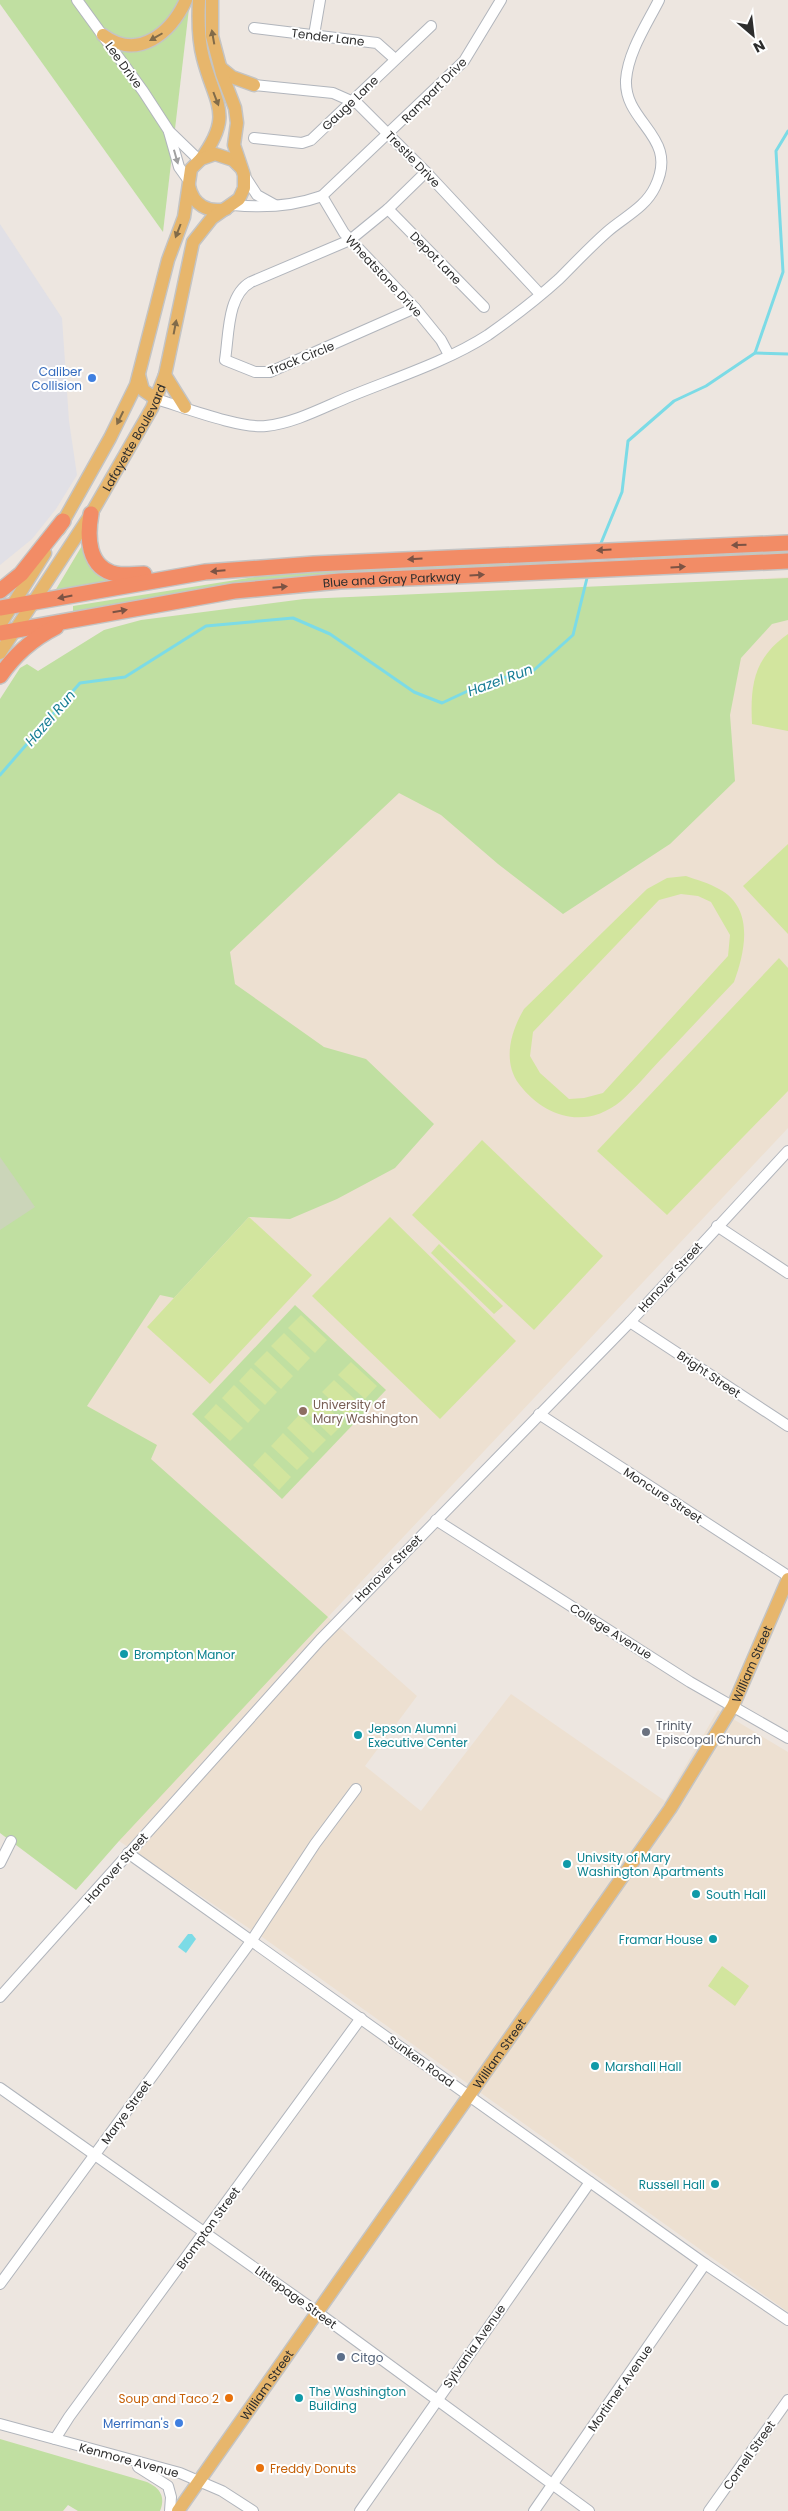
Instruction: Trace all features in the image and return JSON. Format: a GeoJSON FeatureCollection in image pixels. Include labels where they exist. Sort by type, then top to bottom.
{"type":"FeatureCollection","features":[{"type":"Feature","properties":{"kind":"highway"},"geometry":{"type":"LineString","coordinates":[[91,514],[88,536],[89,547],[102,568],[117,575],[137,574],[165,578]]}},
{"type":"Feature","properties":{"kind":"highway"},"geometry":{"type":"LineString","coordinates":[[0,591],[20,574],[63,521]]}},
{"type":"Feature","properties":{"kind":"highway","name":"Blue and Gray Parkway"},"geometry":{"type":"LineString","coordinates":[[6,607],[205,572],[314,564],[639,548],[788,543]]}},
{"type":"Feature","properties":{"kind":"highway","name":"Blue and Gray Parkway"},"geometry":{"type":"LineString","coordinates":[[4,630],[234,591],[340,581],[788,561]]}},
{"type":"Feature","properties":{"kind":"highway"},"geometry":{"type":"LineString","coordinates":[[0,676],[18,652],[28,644],[72,619]]}},
{"type":"Feature","properties":{"kind":"main road"},"geometry":{"type":"LineString","coordinates":[[102,35],[113,42],[126,45],[151,40],[169,28],[186,0]]}},
{"type":"Feature","properties":{"kind":"main road","name":"Lafayette Boulevard"},"geometry":{"type":"LineString","coordinates":[[0,653],[6,607],[63,521],[110,438],[133,392],[168,260],[184,217],[191,169],[200,160],[216,136],[221,120],[219,104],[202,55],[199,37],[199,0]]}},
{"type":"Feature","properties":{"kind":"main road","name":"Lafayette Boulevard"},"geometry":{"type":"LineString","coordinates":[[4,630],[34,602],[91,514],[156,399],[165,375],[194,242],[205,225],[239,199],[244,188],[242,172],[234,145],[237,123],[235,108],[220,66],[212,36],[212,0]]}},
{"type":"Feature","properties":{"kind":"main road"},"geometry":{"type":"LineString","coordinates":[[220,66],[232,77],[254,84]]}},
{"type":"Feature","properties":{"kind":"main road"},"geometry":{"type":"LineString","coordinates":[[235,108],[239,94],[254,84]]}},
{"type":"Feature","properties":{"kind":"main road"},"geometry":{"type":"LineString","coordinates":[[200,160],[215,154],[224,156],[233,160],[242,172]]}},
{"type":"Feature","properties":{"kind":"main road"},"geometry":{"type":"LineString","coordinates":[[188,182],[192,197],[202,207],[215,210],[229,207]]}},
{"type":"Feature","properties":{"kind":"main road"},"geometry":{"type":"LineString","coordinates":[[139,373],[143,390],[156,399]]}},
{"type":"Feature","properties":{"kind":"main road"},"geometry":{"type":"LineString","coordinates":[[165,375],[185,407]]}},
{"type":"Feature","properties":{"kind":"main road","name":"William Street"},"geometry":{"type":"LineString","coordinates":[[178,2511],[670,1809],[732,1706],[788,1578]]}},
{"type":"Feature","properties":{"kind":"street","name":"Lee Drive"},"geometry":{"type":"LineString","coordinates":[[77,0],[143,91],[169,132]]}},
{"type":"Feature","properties":{"kind":"street"},"geometry":{"type":"LineString","coordinates":[[314,35],[320,0]]}},
{"type":"Feature","properties":{"kind":"street","name":"Rampart Drive"},"geometry":{"type":"LineString","coordinates":[[229,207],[259,207],[295,203],[322,196],[464,61],[501,0]]}},
{"type":"Feature","properties":{"kind":"street"},"geometry":{"type":"LineString","coordinates":[[156,399],[247,426],[279,424],[449,355],[486,336],[540,294],[608,231],[646,202],[656,186],[662,159],[660,147],[634,109],[628,95],[626,81],[628,64],[658,0]]}},
{"type":"Feature","properties":{"kind":"street","name":"Gauge Lane"},"geometry":{"type":"LineString","coordinates":[[254,138],[302,143],[308,141],[431,26]]}},
{"type":"Feature","properties":{"kind":"street","name":"Tender Lane"},"geometry":{"type":"LineString","coordinates":[[254,28],[377,43],[395,59]]}},
{"type":"Feature","properties":{"kind":"street","name":"Trestle Drive"},"geometry":{"type":"LineString","coordinates":[[254,84],[333,93],[352,101],[371,116],[426,172],[540,294]]}},
{"type":"Feature","properties":{"kind":"street"},"geometry":{"type":"LineString","coordinates":[[169,132],[200,160]]}},
{"type":"Feature","properties":{"kind":"street"},"geometry":{"type":"LineString","coordinates":[[169,132],[179,167],[188,182]]}},
{"type":"Feature","properties":{"kind":"street"},"geometry":{"type":"LineString","coordinates":[[242,172],[257,195],[274,204]]}},
{"type":"Feature","properties":{"kind":"street"},"geometry":{"type":"LineString","coordinates":[[350,240],[388,209],[426,172]]}},
{"type":"Feature","properties":{"kind":"street","name":"Wheatstone Drive"},"geometry":{"type":"LineString","coordinates":[[322,196],[340,228],[415,308],[449,355]]}},
{"type":"Feature","properties":{"kind":"street","name":"Depot Lane"},"geometry":{"type":"LineString","coordinates":[[388,209],[484,307]]}},
{"type":"Feature","properties":{"kind":"street","name":"Track Circle"},"geometry":{"type":"LineString","coordinates":[[350,240],[241,288],[235,298],[225,360],[255,372],[270,372],[415,308]]}},
{"type":"Feature","properties":{"kind":"street","name":"Hanover Street"},"geometry":{"type":"LineString","coordinates":[[0,1997],[314,1645],[630,1322],[716,1226],[788,1151]]}},
{"type":"Feature","properties":{"kind":"street"},"geometry":{"type":"LineString","coordinates":[[716,1226],[788,1273]]}},
{"type":"Feature","properties":{"kind":"street","name":"Bright Street"},"geometry":{"type":"LineString","coordinates":[[630,1322],[788,1426]]}},
{"type":"Feature","properties":{"kind":"street","name":"Moncure Street"},"geometry":{"type":"LineString","coordinates":[[538,1414],[788,1578]]}},
{"type":"Feature","properties":{"kind":"street","name":"College Avenue"},"geometry":{"type":"LineString","coordinates":[[436,1520],[690,1682],[788,1738]]}},
{"type":"Feature","properties":{"kind":"street","name":"Marye Street"},"geometry":{"type":"LineString","coordinates":[[0,2284],[252,1940],[315,1844],[356,1789]]}},
{"type":"Feature","properties":{"kind":"street"},"geometry":{"type":"LineString","coordinates":[[0,1863],[11,1841]]}},
{"type":"Feature","properties":{"kind":"street","name":"Sunken Road"},"geometry":{"type":"LineString","coordinates":[[128,1853],[704,2264],[788,2320]]}},
{"type":"Feature","properties":{"kind":"street","name":"Brompton Street"},"geometry":{"type":"LineString","coordinates":[[56,2439],[69,2417],[361,2018]]}},
{"type":"Feature","properties":{"kind":"street","name":"Littlepage Street"},"geometry":{"type":"LineString","coordinates":[[0,2088],[438,2399],[589,2511]]}},
{"type":"Feature","properties":{"kind":"street","name":"Sylvania Avenue"},"geometry":{"type":"LineString","coordinates":[[360,2511],[590,2182]]}},
{"type":"Feature","properties":{"kind":"street","name":"Mortimer Avenue"},"geometry":{"type":"LineString","coordinates":[[534,2511],[704,2264]]}},
{"type":"Feature","properties":{"kind":"street","name":"Cornell Street"},"geometry":{"type":"LineString","coordinates":[[709,2511],[788,2400]]}},
{"type":"Feature","properties":{"kind":"street","name":"Kenmore Avenue"},"geometry":{"type":"LineString","coordinates":[[0,2424],[180,2473],[222,2491],[252,2511]]}},
{"type":"Feature","properties":{"kind":"street"},"geometry":{"type":"LineString","coordinates":[[124,2459],[168,2486],[171,2497],[170,2511]]}},
{"type":"Feature","properties":{"kind":"shaded area"},"geometry":{"type":"Polygon","coordinates":[[[0,224],[62,318],[69,421],[77,475],[56,509],[32,539],[0,565],[0,224]]]}},
{"type":"Feature","properties":{"kind":"shaded area","name":"University of Mary Washington"},"geometry":{"type":"Polygon","coordinates":[[[788,577],[788,1128],[328,1617],[417,1696],[365,1766],[421,1811],[511,1694],[665,1801],[718,1710],[788,1752],[788,2312],[265,1939],[119,1841],[0,1539],[167,1283],[195,969],[604,588],[788,577]]]}},
{"type":"Feature","properties":{"kind":"green space"},"geometry":{"type":"Polygon","coordinates":[[[0,0],[190,0],[163,232],[0,4],[0,0]]]}},
{"type":"Feature","properties":{"kind":"green space"},"geometry":{"type":"Polygon","coordinates":[[[83,544],[86,556],[92,566],[112,581],[55,591],[83,544]]]}},
{"type":"Feature","properties":{"kind":"green space"},"geometry":{"type":"Polygon","coordinates":[[[788,548],[788,556],[632,563],[636,555],[788,548]]]}},
{"type":"Feature","properties":{"kind":"green space"},"geometry":{"type":"Polygon","coordinates":[[[566,558],[563,566],[73,612],[73,606],[286,572],[566,558]]]}},
{"type":"Feature","properties":{"kind":"green space"},"geometry":{"type":"Polygon","coordinates":[[[788,578],[788,620],[772,624],[741,658],[730,715],[735,781],[670,844],[563,914],[498,864],[441,815],[399,793],[230,952],[235,984],[324,1047],[366,1059],[434,1124],[395,1168],[337,1199],[290,1219],[249,1217],[174,1298],[160,1295],[87,1406],[157,1445],[151,1459],[328,1617],[119,1841],[76,1890],[0,1833],[0,699],[20,668],[27,664],[38,671],[104,630],[141,620],[304,599],[788,578]]]}},
{"type":"Feature","properties":{"kind":"green space"},"geometry":{"type":"Polygon","coordinates":[[[788,634],[788,731],[752,724],[752,696],[756,673],[761,662],[777,643],[788,634]]]}},
{"type":"Feature","properties":{"kind":"green space"},"geometry":{"type":"Polygon","coordinates":[[[788,844],[788,934],[743,886],[788,844]]]}},
{"type":"Feature","properties":{"kind":"green space"},"geometry":{"type":"Polygon","coordinates":[[[686,876],[707,883],[730,897],[738,907],[744,931],[744,944],[734,982],[621,1101],[608,1110],[594,1115],[580,1117],[553,1112],[529,1096],[514,1075],[511,1066],[510,1046],[519,1018],[524,1009],[647,889],[667,878],[686,876]],[[681,894],[659,900],[533,1032],[530,1056],[540,1073],[569,1099],[584,1098],[603,1093],[728,956],[730,935],[711,902],[698,896],[681,894]]]}},
{"type":"Feature","properties":{"kind":"green space"},"geometry":{"type":"Polygon","coordinates":[[[779,958],[788,968],[788,1091],[667,1215],[597,1151],[779,958]]]}},
{"type":"Feature","properties":{"kind":"green space"},"geometry":{"type":"Polygon","coordinates":[[[482,1140],[603,1256],[534,1330],[412,1215],[482,1140]]]}},
{"type":"Feature","properties":{"kind":"green space"},"geometry":{"type":"Polygon","coordinates":[[[0,1157],[35,1207],[0,1230],[0,1157]]]}},
{"type":"Feature","properties":{"kind":"green space"},"geometry":{"type":"Polygon","coordinates":[[[249,1217],[312,1275],[210,1384],[147,1327],[249,1217]]]}},
{"type":"Feature","properties":{"kind":"green space"},"geometry":{"type":"Polygon","coordinates":[[[390,1217],[516,1341],[440,1419],[312,1296],[390,1217]]]}},
{"type":"Feature","properties":{"kind":"green space"},"geometry":{"type":"Polygon","coordinates":[[[439,1244],[503,1306],[494,1314],[431,1253],[439,1244]]]}},
{"type":"Feature","properties":{"kind":"green space"},"geometry":{"type":"Polygon","coordinates":[[[295,1305],[386,1390],[282,1499],[192,1414],[295,1305]]]}},
{"type":"Feature","properties":{"kind":"green space"},"geometry":{"type":"Polygon","coordinates":[[[301,1315],[327,1340],[315,1353],[288,1328],[301,1315]]]}},
{"type":"Feature","properties":{"kind":"green space"},"geometry":{"type":"Polygon","coordinates":[[[284,1333],[310,1358],[298,1371],[271,1346],[284,1333]]]}},
{"type":"Feature","properties":{"kind":"green space"},"geometry":{"type":"Polygon","coordinates":[[[267,1351],[293,1376],[281,1389],[254,1364],[267,1351]]]}},
{"type":"Feature","properties":{"kind":"green space"},"geometry":{"type":"Polygon","coordinates":[[[351,1362],[377,1386],[365,1399],[338,1375],[351,1362]]]}},
{"type":"Feature","properties":{"kind":"green space"},"geometry":{"type":"Polygon","coordinates":[[[251,1368],[277,1392],[265,1405],[239,1381],[251,1368]]]}},
{"type":"Feature","properties":{"kind":"green space"},"geometry":{"type":"Polygon","coordinates":[[[334,1380],[360,1404],[348,1417],[322,1392],[334,1380]]]}},
{"type":"Feature","properties":{"kind":"green space"},"geometry":{"type":"Polygon","coordinates":[[[234,1385],[260,1410],[248,1423],[222,1398],[234,1385]]]}},
{"type":"Feature","properties":{"kind":"green space"},"geometry":{"type":"Polygon","coordinates":[[[317,1398],[344,1423],[331,1436],[305,1411],[317,1398]]]}},
{"type":"Feature","properties":{"kind":"green space"},"geometry":{"type":"Polygon","coordinates":[[[216,1404],[243,1428],[230,1441],[204,1417],[216,1404]]]}},
{"type":"Feature","properties":{"kind":"green space"},"geometry":{"type":"Polygon","coordinates":[[[299,1415],[326,1440],[313,1453],[287,1428],[299,1415]]]}},
{"type":"Feature","properties":{"kind":"green space"},"geometry":{"type":"Polygon","coordinates":[[[283,1433],[309,1458],[297,1470],[271,1446],[283,1433]]]}},
{"type":"Feature","properties":{"kind":"green space"},"geometry":{"type":"Polygon","coordinates":[[[265,1452],[291,1477],[279,1490],[253,1465],[265,1452]]]}},
{"type":"Feature","properties":{"kind":"green space"},"geometry":{"type":"Polygon","coordinates":[[[722,1966],[749,1986],[735,2006],[708,1986],[722,1966]]]}},
{"type":"Feature","properties":{"kind":"green space"},"geometry":{"type":"Polygon","coordinates":[[[0,2439],[147,2482],[161,2494],[162,2506],[160,2511],[78,2511],[68,2505],[63,2511],[0,2511],[0,2439]]]}},
{"type":"Feature","properties":{"kind":"water"},"geometry":{"type":"Polygon","coordinates":[[[188,1934],[192,1934],[196,1939],[186,1953],[178,1947],[188,1934]]]}},
{"type":"Feature","properties":{"kind":"waterway","name":"Hazel Run"},"geometry":{"type":"LineString","coordinates":[[599,548],[622,492],[628,441],[674,401],[706,386],[755,353],[783,272],[776,151],[788,131]]}},
{"type":"Feature","properties":{"kind":"waterway"},"geometry":{"type":"LineString","coordinates":[[755,353],[788,354]]}},
{"type":"Feature","properties":{"kind":"waterway","name":"Hazel Run"},"geometry":{"type":"LineString","coordinates":[[0,775],[80,683],[125,677],[206,626],[293,618],[330,634],[414,692],[442,703],[487,682],[534,670],[573,635],[588,574]]}},
{"type":"Feature","properties":{"kind":"place","name":"Caliber Collision"},"geometry":{"type":"Point","coordinates":[92,378]}},
{"type":"Feature","properties":{"kind":"place","name":"University of Mary Washington"},"geometry":{"type":"Point","coordinates":[303,1411]}},
{"type":"Feature","properties":{"kind":"place","name":"Brompton Manor"},"geometry":{"type":"Point","coordinates":[124,1654]}},
{"type":"Feature","properties":{"kind":"place","name":"Trinity Episcopal Church"},"geometry":{"type":"Point","coordinates":[646,1732]}},
{"type":"Feature","properties":{"kind":"place","name":"Jepson Alumni Executive Center"},"geometry":{"type":"Point","coordinates":[358,1735]}},
{"type":"Feature","properties":{"kind":"place","name":"Univsity of Mary Washington Apartments"},"geometry":{"type":"Point","coordinates":[567,1864]}},
{"type":"Feature","properties":{"kind":"place","name":"South Hall"},"geometry":{"type":"Point","coordinates":[696,1894]}},
{"type":"Feature","properties":{"kind":"place","name":"Framar House"},"geometry":{"type":"Point","coordinates":[713,1939]}},
{"type":"Feature","properties":{"kind":"place","name":"Marshall Hall"},"geometry":{"type":"Point","coordinates":[595,2066]}},
{"type":"Feature","properties":{"kind":"place","name":"Russell Hall"},"geometry":{"type":"Point","coordinates":[715,2184]}},
{"type":"Feature","properties":{"kind":"place","name":"Citgo"},"geometry":{"type":"Point","coordinates":[341,2357]}},
{"type":"Feature","properties":{"kind":"place","name":"Soup and Taco 2"},"geometry":{"type":"Point","coordinates":[229,2398]}},
{"type":"Feature","properties":{"kind":"place","name":"The Washington Building"},"geometry":{"type":"Point","coordinates":[299,2398]}},
{"type":"Feature","properties":{"kind":"place","name":"Merriman's"},"geometry":{"type":"Point","coordinates":[179,2423]}},
{"type":"Feature","properties":{"kind":"place","name":"Freddy Donuts"},"geometry":{"type":"Point","coordinates":[260,2468]}}]}
